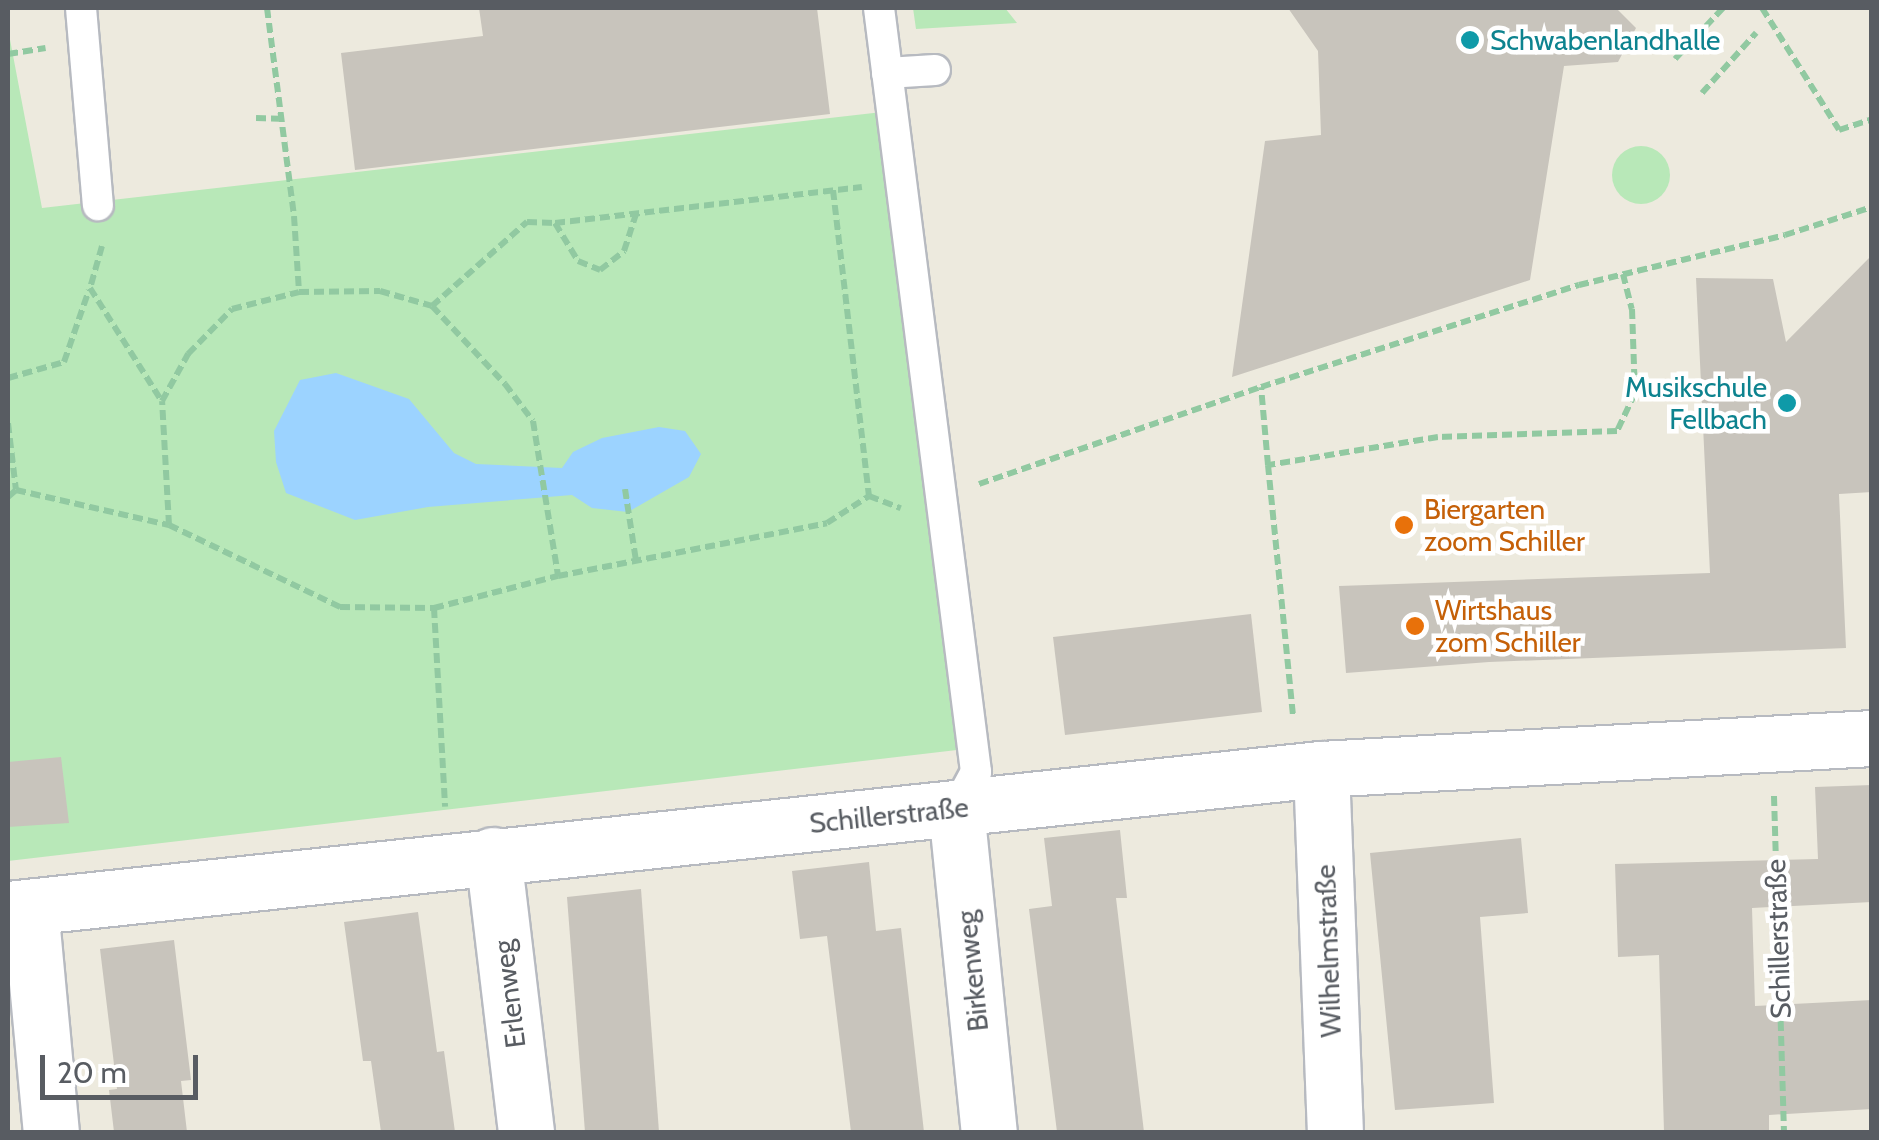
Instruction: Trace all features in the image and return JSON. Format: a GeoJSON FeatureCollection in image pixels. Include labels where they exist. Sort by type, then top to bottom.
{"type":"FeatureCollection","features":[{"type":"Feature","properties":{"kind":"street","name":"Schillerstraße"},"geometry":{"type":"LineString","coordinates":[[19,908],[1310,771],[1872,738]]}},
{"type":"Feature","properties":{"kind":"street","name":"Wilhelmstraße"},"geometry":{"type":"LineString","coordinates":[[1310,771],[1335,1132]]}},
{"type":"Feature","properties":{"kind":"street","name":"Birkenweg"},"geometry":{"type":"LineString","coordinates":[[956,808],[989,1132]]}},
{"type":"Feature","properties":{"kind":"street","name":"Erlenweg"},"geometry":{"type":"LineString","coordinates":[[470,858],[526,1132]]}},
{"type":"Feature","properties":{"kind":"street"},"geometry":{"type":"LineString","coordinates":[[19,908],[51,1132]]}},
{"type":"Feature","properties":{"kind":"lane"},"geometry":{"type":"LineString","coordinates":[[80,8],[98,205]]}},
{"type":"Feature","properties":{"kind":"lane"},"geometry":{"type":"LineString","coordinates":[[879,8],[976,772],[956,808]]}},
{"type":"Feature","properties":{"kind":"lane"},"geometry":{"type":"LineString","coordinates":[[887,74],[935,70]]}},
{"type":"Feature","properties":{"kind":"path"},"geometry":{"type":"LineString","coordinates":[[268,8],[294,216],[299,292]]}},
{"type":"Feature","properties":{"kind":"path"},"geometry":{"type":"LineString","coordinates":[[1674,59],[1722,8]]}},
{"type":"Feature","properties":{"kind":"path"},"geometry":{"type":"LineString","coordinates":[[1762,8],[1839,130],[1872,119]]}},
{"type":"Feature","properties":{"kind":"path"},"geometry":{"type":"LineString","coordinates":[[1702,93],[1756,33]]}},
{"type":"Feature","properties":{"kind":"path"},"geometry":{"type":"LineString","coordinates":[[256,118],[279,119]]}},
{"type":"Feature","properties":{"kind":"path"},"geometry":{"type":"LineString","coordinates":[[432,306],[527,222],[555,223],[833,190],[869,496]]}},
{"type":"Feature","properties":{"kind":"path"},"geometry":{"type":"LineString","coordinates":[[8,378],[64,362],[102,248],[98,205]]}},
{"type":"Feature","properties":{"kind":"path"},"geometry":{"type":"LineString","coordinates":[[869,496],[898,508],[942,502],[960,490],[1261,387],[1623,274],[1784,235],[1872,208]]}},
{"type":"Feature","properties":{"kind":"path"},"geometry":{"type":"LineString","coordinates":[[555,223],[578,261],[600,270],[624,252],[636,214]]}},
{"type":"Feature","properties":{"kind":"path"},"geometry":{"type":"LineString","coordinates":[[1268,465],[1438,436],[1617,431],[1635,393],[1632,309],[1623,274]]}},
{"type":"Feature","properties":{"kind":"path"},"geometry":{"type":"LineString","coordinates":[[90,288],[162,401],[169,525]]}},
{"type":"Feature","properties":{"kind":"path"},"geometry":{"type":"LineString","coordinates":[[162,401],[188,354],[232,309],[299,292],[380,291],[432,306],[534,421],[558,576]]}},
{"type":"Feature","properties":{"kind":"path"},"geometry":{"type":"LineString","coordinates":[[1261,387],[1310,771]]}},
{"type":"Feature","properties":{"kind":"path"},"geometry":{"type":"LineString","coordinates":[[8,422],[16,490]]}},
{"type":"Feature","properties":{"kind":"path"},"geometry":{"type":"LineString","coordinates":[[16,490],[169,525],[340,607],[434,608],[558,576],[827,523],[869,496]]}},
{"type":"Feature","properties":{"kind":"path"},"geometry":{"type":"LineString","coordinates":[[8,497],[16,490]]}},
{"type":"Feature","properties":{"kind":"path"},"geometry":{"type":"LineString","coordinates":[[625,490],[636,561]]}},
{"type":"Feature","properties":{"kind":"path"},"geometry":{"type":"LineString","coordinates":[[434,608],[470,858]]}},
{"type":"Feature","properties":{"kind":"path","name":"Schillerstraße"},"geometry":{"type":"LineString","coordinates":[[1772,745],[1784,1132]]}},
{"type":"Feature","properties":{"kind":"green space"},"geometry":{"type":"Polygon","coordinates":[[[913,8],[1005,8],[1017,23],[916,29],[913,8]]]}},
{"type":"Feature","properties":{"kind":"green space"},"geometry":{"type":"Polygon","coordinates":[[[8,29],[42,208],[891,111],[974,748],[8,861],[8,29]]]}},
{"type":"Feature","properties":{"kind":"green space"},"geometry":{"type":"Polygon","coordinates":[[[1641,146],[1662,154],[1670,175],[1662,196],[1641,204],[1620,196],[1612,175],[1620,154],[1641,146]]]}},
{"type":"Feature","properties":{"kind":"water"},"geometry":{"type":"Polygon","coordinates":[[[336,373],[409,399],[454,453],[476,464],[562,468],[573,452],[602,438],[659,427],[685,431],[701,454],[689,477],[628,512],[592,508],[572,495],[428,507],[355,520],[286,493],[276,462],[274,431],[300,380],[336,373]]]}},
{"type":"Feature","properties":{"kind":"building"},"geometry":{"type":"Polygon","coordinates":[[[479,8],[817,8],[830,114],[355,170],[341,53],[483,36],[479,8]]]}},
{"type":"Feature","properties":{"kind":"building"},"geometry":{"type":"Polygon","coordinates":[[[1288,8],[1616,8],[1636,28],[1618,62],[1564,66],[1530,280],[1232,377],[1265,141],[1321,135],[1318,51],[1288,8]]]}},
{"type":"Feature","properties":{"kind":"building"},"geometry":{"type":"Polygon","coordinates":[[[1872,255],[1872,492],[1839,494],[1846,648],[1489,662],[1346,673],[1339,586],[1710,573],[1696,278],[1773,279],[1786,342],[1872,255]]]}},
{"type":"Feature","properties":{"kind":"building"},"geometry":{"type":"Polygon","coordinates":[[[1251,614],[1262,712],[1065,735],[1053,637],[1251,614]]]}},
{"type":"Feature","properties":{"kind":"building"},"geometry":{"type":"Polygon","coordinates":[[[61,757],[69,823],[8,827],[8,762],[61,757]]]}},
{"type":"Feature","properties":{"kind":"building"},"geometry":{"type":"Polygon","coordinates":[[[1872,785],[1872,902],[1752,908],[1755,1006],[1872,1000],[1872,1109],[1769,1115],[1769,1132],[1664,1132],[1659,955],[1618,957],[1615,864],[1818,859],[1815,787],[1872,785]]]}},
{"type":"Feature","properties":{"kind":"building"},"geometry":{"type":"Polygon","coordinates":[[[1120,830],[1127,898],[1116,898],[1144,1132],[1057,1132],[1029,909],[1052,906],[1044,838],[1120,830]]]}},
{"type":"Feature","properties":{"kind":"building"},"geometry":{"type":"Polygon","coordinates":[[[1521,838],[1528,913],[1480,917],[1494,1103],[1395,1110],[1370,853],[1521,838]]]}},
{"type":"Feature","properties":{"kind":"building"},"geometry":{"type":"Polygon","coordinates":[[[869,862],[876,931],[901,928],[924,1132],[851,1132],[827,936],[800,939],[792,871],[869,862]]]}},
{"type":"Feature","properties":{"kind":"building"},"geometry":{"type":"Polygon","coordinates":[[[641,889],[659,1132],[585,1132],[567,897],[641,889]]]}},
{"type":"Feature","properties":{"kind":"building"},"geometry":{"type":"Polygon","coordinates":[[[418,912],[437,1052],[444,1051],[455,1132],[381,1132],[371,1061],[363,1061],[344,922],[418,912]]]}},
{"type":"Feature","properties":{"kind":"building"},"geometry":{"type":"Polygon","coordinates":[[[174,940],[191,1080],[181,1081],[187,1132],[114,1132],[109,1090],[117,1089],[100,949],[174,940]]]}},
{"type":"Feature","properties":{"kind":"place","name":"Schwabenlandhalle"},"geometry":{"type":"Point","coordinates":[1470,40]}},
{"type":"Feature","properties":{"kind":"place","name":"Musikschule Fellbach"},"geometry":{"type":"Point","coordinates":[1787,403]}},
{"type":"Feature","properties":{"kind":"place","name":"Biergarten zoom Schiller"},"geometry":{"type":"Point","coordinates":[1404,525]}},
{"type":"Feature","properties":{"kind":"place","name":"Wirtshaus zom Schiller"},"geometry":{"type":"Point","coordinates":[1415,626]}}]}
